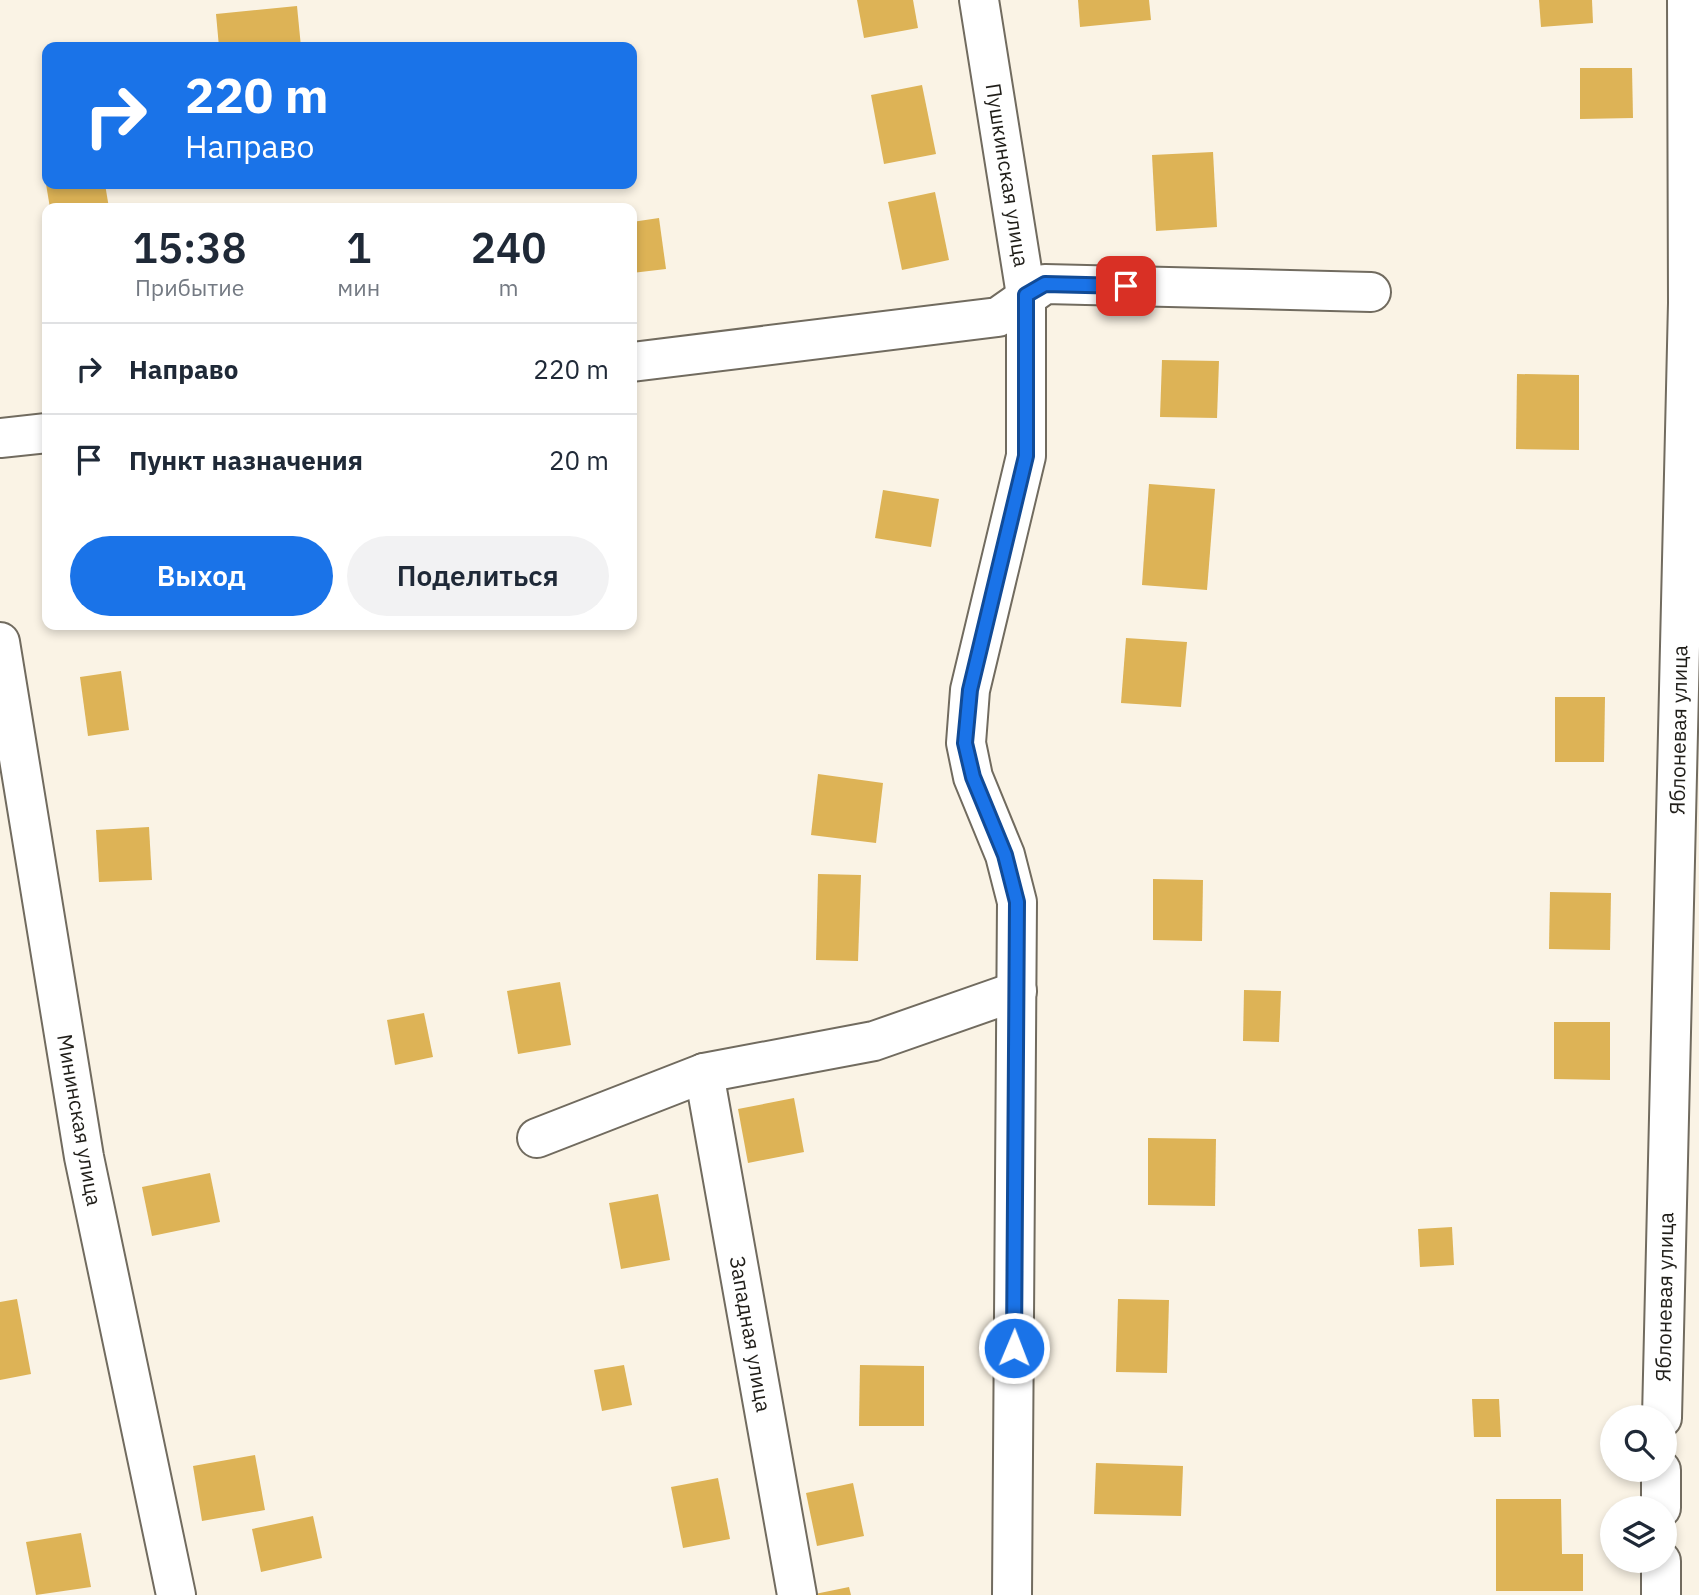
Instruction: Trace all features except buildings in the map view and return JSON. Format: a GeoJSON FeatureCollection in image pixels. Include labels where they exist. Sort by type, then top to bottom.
{"type":"FeatureCollection","features":[{"type":"Feature","properties":{"kind":"street","name":"Пушкинская улица"},"geometry":{"type":"LineString","coordinates":[[979,0],[1026,295],[1026,456],[970,690],[965,743],[973,777],[1005,855],[1017,902],[1012,1595]]}},
{"type":"Feature","properties":{"kind":"street","name":"Яблоневая улица"},"geometry":{"type":"LineString","coordinates":[[1662,1405],[1688,303],[1687,0]]}},
{"type":"Feature","properties":{"kind":"street"},"geometry":{"type":"LineString","coordinates":[[637,361],[998,317],[1045,284],[1371,292]]}},
{"type":"Feature","properties":{"kind":"street"},"geometry":{"type":"LineString","coordinates":[[0,438],[42,434]]}},
{"type":"Feature","properties":{"kind":"street","name":"Мининская улица"},"geometry":{"type":"LineString","coordinates":[[0,642],[84,1157],[176,1595]]}},
{"type":"Feature","properties":{"kind":"street"},"geometry":{"type":"LineString","coordinates":[[537,1138],[704,1073],[874,1041],[1017,991]]}},
{"type":"Feature","properties":{"kind":"street","name":"Западная улица"},"geometry":{"type":"LineString","coordinates":[[704,1073],[797,1595]]}},
{"type":"Feature","properties":{"kind":"street"},"geometry":{"type":"LineString","coordinates":[[1661,1573],[1661,1595]]}},
{"type":"Feature","properties":{"kind":"route"},"geometry":{"type":"LineString","coordinates":[[1014,1348],[1017,902],[1005,855],[973,777],[965,743],[970,690],[1026,456],[1026,295],[1045,284],[1126,286]]}}]}
